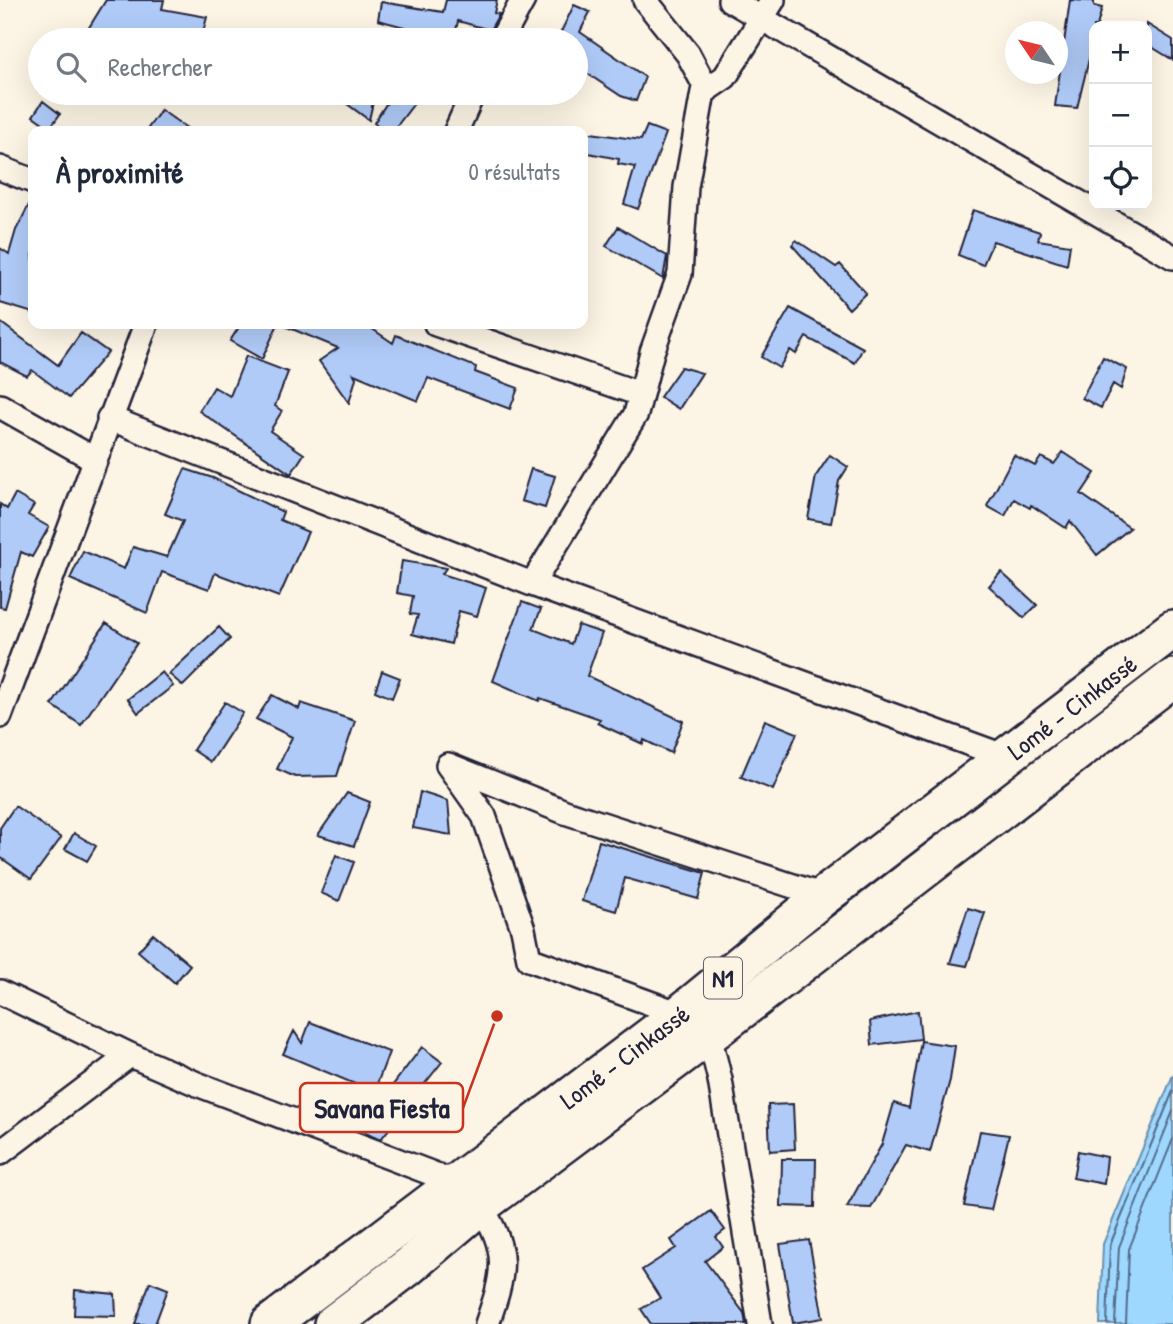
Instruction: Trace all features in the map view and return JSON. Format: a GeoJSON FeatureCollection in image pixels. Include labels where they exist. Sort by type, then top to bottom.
{"type":"FeatureCollection","features":[{"type":"Feature","properties":{"kind":"highway","name":"Lomé - Cinkassé"},"geometry":{"type":"LineString","coordinates":[[332,1324],[408,1267],[468,1194],[680,1014],[824,896],[1173,629]]}},
{"type":"Feature","properties":{"kind":"highway","name":"Lomé - Cinkassé"},"geometry":{"type":"LineString","coordinates":[[270,1324],[709,1035],[1173,678]]}},
{"type":"Feature","properties":{"kind":"street"},"geometry":{"type":"LineString","coordinates":[[508,28],[523,0]]}},
{"type":"Feature","properties":{"kind":"street"},"geometry":{"type":"LineString","coordinates":[[645,0],[688,54],[707,90]]}},
{"type":"Feature","properties":{"kind":"street"},"geometry":{"type":"LineString","coordinates":[[730,0],[766,9],[1173,257]]}},
{"type":"Feature","properties":{"kind":"street"},"geometry":{"type":"LineString","coordinates":[[532,584],[630,427],[680,274],[686,187],[700,104],[707,90],[725,77],[766,9]]}},
{"type":"Feature","properties":{"kind":"street"},"geometry":{"type":"LineString","coordinates":[[458,126],[468,105]]}},
{"type":"Feature","properties":{"kind":"street"},"geometry":{"type":"LineString","coordinates":[[0,168],[28,179]]}},
{"type":"Feature","properties":{"kind":"street"},"geometry":{"type":"LineString","coordinates":[[0,716],[144,329]]}},
{"type":"Feature","properties":{"kind":"street"},"geometry":{"type":"LineString","coordinates":[[451,329],[640,394]]}},
{"type":"Feature","properties":{"kind":"street"},"geometry":{"type":"LineString","coordinates":[[0,406],[94,458]]}},
{"type":"Feature","properties":{"kind":"street"},"geometry":{"type":"LineString","coordinates":[[109,418],[532,584],[1006,757]]}},
{"type":"Feature","properties":{"kind":"street"},"geometry":{"type":"LineString","coordinates":[[680,1014],[529,959],[523,929],[484,816],[448,765],[565,812],[824,896]]}},
{"type":"Feature","properties":{"kind":"street"},"geometry":{"type":"LineString","coordinates":[[0,992],[130,1055],[468,1194],[496,1230],[501,1251],[502,1279],[487,1324]]}},
{"type":"Feature","properties":{"kind":"street"},"geometry":{"type":"LineString","coordinates":[[709,1035],[720,1080],[760,1324]]}},
{"type":"Feature","properties":{"kind":"street"},"geometry":{"type":"LineString","coordinates":[[0,1153],[130,1055]]}},
{"type":"Feature","properties":{"kind":"water"},"geometry":{"type":"Polygon","coordinates":[[[1173,1075],[1173,1324],[1100,1324],[1103,1244],[1173,1075]]]}},
{"type":"Feature","properties":{"kind":"building"},"geometry":{"type":"Polygon","coordinates":[[[106,0],[164,0],[162,9],[207,17],[204,28],[89,28],[106,0]]]}},
{"type":"Feature","properties":{"kind":"building"},"geometry":{"type":"Polygon","coordinates":[[[446,0],[497,0],[494,13],[499,14],[491,28],[458,21],[457,28],[408,28],[378,20],[381,2],[443,12],[446,0]]]}},
{"type":"Feature","properties":{"kind":"building"},"geometry":{"type":"Polygon","coordinates":[[[1070,0],[1094,1],[1094,6],[1102,8],[1098,21],[1089,21],[1089,59],[1077,108],[1055,106],[1058,84],[1068,84],[1067,21],[1070,0]]]}},
{"type":"Feature","properties":{"kind":"building"},"geometry":{"type":"Polygon","coordinates":[[[574,5],[590,12],[582,28],[563,28],[574,5]]]}},
{"type":"Feature","properties":{"kind":"building"},"geometry":{"type":"Polygon","coordinates":[[[1152,27],[1173,40],[1173,60],[1152,47],[1152,27]]]}},
{"type":"Feature","properties":{"kind":"building"},"geometry":{"type":"Polygon","coordinates":[[[588,38],[645,77],[636,101],[621,96],[588,74],[588,38]]]}},
{"type":"Feature","properties":{"kind":"building"},"geometry":{"type":"Polygon","coordinates":[[[40,105],[48,105],[60,114],[51,126],[33,116],[40,105]]]}},
{"type":"Feature","properties":{"kind":"building"},"geometry":{"type":"Polygon","coordinates":[[[348,105],[372,105],[369,120],[348,105]]]}},
{"type":"Feature","properties":{"kind":"building"},"geometry":{"type":"Polygon","coordinates":[[[385,105],[413,105],[397,126],[378,126],[374,123],[385,105]]]}},
{"type":"Feature","properties":{"kind":"building"},"geometry":{"type":"Polygon","coordinates":[[[161,110],[184,126],[150,126],[161,110]]]}},
{"type":"Feature","properties":{"kind":"building"},"geometry":{"type":"Polygon","coordinates":[[[647,126],[666,133],[638,209],[624,204],[635,167],[618,164],[619,159],[588,153],[588,133],[641,140],[647,126]]]}},
{"type":"Feature","properties":{"kind":"building"},"geometry":{"type":"Polygon","coordinates":[[[28,207],[28,311],[0,303],[0,248],[9,254],[16,230],[28,207]]]}},
{"type":"Feature","properties":{"kind":"building"},"geometry":{"type":"Polygon","coordinates":[[[973,210],[1040,232],[1038,240],[1070,245],[1067,265],[993,241],[983,265],[958,255],[973,210]]]}},
{"type":"Feature","properties":{"kind":"building"},"geometry":{"type":"Polygon","coordinates":[[[618,227],[667,256],[663,279],[606,246],[618,227]]]}},
{"type":"Feature","properties":{"kind":"building"},"geometry":{"type":"Polygon","coordinates":[[[796,240],[836,267],[840,264],[866,293],[849,309],[792,245],[796,240]]]}},
{"type":"Feature","properties":{"kind":"building"},"geometry":{"type":"Polygon","coordinates":[[[790,308],[863,348],[855,363],[806,337],[796,354],[790,350],[779,368],[761,357],[790,308]]]}},
{"type":"Feature","properties":{"kind":"building"},"geometry":{"type":"Polygon","coordinates":[[[0,322],[58,365],[81,333],[108,352],[69,398],[32,370],[27,376],[0,362],[0,322]]]}},
{"type":"Feature","properties":{"kind":"building"},"geometry":{"type":"Polygon","coordinates":[[[238,329],[276,329],[262,359],[230,341],[238,329]]]}},
{"type":"Feature","properties":{"kind":"building"},"geometry":{"type":"Polygon","coordinates":[[[292,329],[372,329],[393,343],[396,335],[476,367],[475,372],[518,388],[510,409],[428,378],[418,401],[354,374],[356,378],[349,403],[319,361],[338,348],[292,329]]]}},
{"type":"Feature","properties":{"kind":"building"},"geometry":{"type":"Polygon","coordinates":[[[246,356],[288,372],[275,406],[282,411],[270,431],[304,454],[291,474],[199,411],[214,387],[230,396],[246,356]]]}},
{"type":"Feature","properties":{"kind":"building"},"geometry":{"type":"Polygon","coordinates":[[[1103,357],[1127,369],[1121,389],[1113,384],[1101,408],[1082,398],[1103,357]]]}},
{"type":"Feature","properties":{"kind":"building"},"geometry":{"type":"Polygon","coordinates":[[[681,367],[702,373],[679,409],[660,397],[681,367]]]}},
{"type":"Feature","properties":{"kind":"building"},"geometry":{"type":"Polygon","coordinates":[[[1063,452],[1095,473],[1081,494],[1130,528],[1097,555],[1070,521],[1066,528],[1031,505],[1030,508],[1014,499],[1005,516],[987,506],[1014,455],[1035,466],[1041,457],[1054,464],[1063,452]]]}},
{"type":"Feature","properties":{"kind":"building"},"geometry":{"type":"Polygon","coordinates":[[[830,455],[848,467],[839,481],[831,523],[808,519],[816,476],[830,455]]]}},
{"type":"Feature","properties":{"kind":"building"},"geometry":{"type":"Polygon","coordinates":[[[185,469],[213,478],[283,512],[280,520],[308,532],[279,597],[215,573],[209,589],[162,572],[147,613],[70,579],[83,551],[124,569],[133,547],[167,557],[183,521],[165,514],[185,469]]]}},
{"type":"Feature","properties":{"kind":"building"},"geometry":{"type":"Polygon","coordinates":[[[531,469],[555,476],[545,508],[521,501],[531,469]]]}},
{"type":"Feature","properties":{"kind":"building"},"geometry":{"type":"Polygon","coordinates":[[[15,494],[34,505],[28,515],[49,527],[32,557],[21,552],[5,608],[0,607],[0,504],[7,509],[15,494]]]}},
{"type":"Feature","properties":{"kind":"building"},"geometry":{"type":"Polygon","coordinates":[[[402,561],[446,568],[442,574],[486,588],[477,616],[459,611],[451,644],[412,634],[418,615],[410,614],[413,596],[397,593],[402,561]]]}},
{"type":"Feature","properties":{"kind":"building"},"geometry":{"type":"Polygon","coordinates":[[[1001,572],[1037,605],[1024,618],[989,586],[1001,572]]]}},
{"type":"Feature","properties":{"kind":"building"},"geometry":{"type":"Polygon","coordinates":[[[522,602],[541,609],[533,629],[571,644],[578,625],[602,633],[587,676],[683,721],[671,753],[644,740],[643,744],[597,723],[600,719],[540,698],[539,701],[493,681],[522,602]]]}},
{"type":"Feature","properties":{"kind":"building"},"geometry":{"type":"Polygon","coordinates":[[[106,623],[137,643],[81,725],[52,705],[106,623]]]}},
{"type":"Feature","properties":{"kind":"building"},"geometry":{"type":"Polygon","coordinates":[[[219,627],[230,639],[183,686],[169,674],[219,627]]]}},
{"type":"Feature","properties":{"kind":"building"},"geometry":{"type":"Polygon","coordinates":[[[382,671],[400,678],[392,698],[375,691],[382,671]]]}},
{"type":"Feature","properties":{"kind":"building"},"geometry":{"type":"Polygon","coordinates":[[[162,672],[173,686],[138,713],[128,699],[162,672]]]}},
{"type":"Feature","properties":{"kind":"building"},"geometry":{"type":"Polygon","coordinates":[[[272,695],[299,709],[301,703],[355,721],[337,776],[295,777],[277,769],[292,737],[256,719],[272,695]]]}},
{"type":"Feature","properties":{"kind":"building"},"geometry":{"type":"Polygon","coordinates":[[[225,702],[243,713],[211,762],[193,750],[225,702]]]}},
{"type":"Feature","properties":{"kind":"building"},"geometry":{"type":"Polygon","coordinates":[[[765,720],[797,733],[773,790],[741,777],[765,720]]]}},
{"type":"Feature","properties":{"kind":"building"},"geometry":{"type":"Polygon","coordinates":[[[420,792],[448,801],[451,835],[413,828],[420,792]]]}},
{"type":"Feature","properties":{"kind":"building"},"geometry":{"type":"Polygon","coordinates":[[[347,793],[370,802],[354,846],[318,835],[347,793]]]}},
{"type":"Feature","properties":{"kind":"building"},"geometry":{"type":"Polygon","coordinates":[[[15,806],[61,838],[31,879],[0,857],[0,828],[15,806]]]}},
{"type":"Feature","properties":{"kind":"building"},"geometry":{"type":"Polygon","coordinates":[[[74,833],[96,846],[87,861],[65,849],[74,833]]]}},
{"type":"Feature","properties":{"kind":"building"},"geometry":{"type":"Polygon","coordinates":[[[599,841],[705,873],[698,899],[625,878],[616,911],[582,901],[599,841]]]}},
{"type":"Feature","properties":{"kind":"building"},"geometry":{"type":"Polygon","coordinates":[[[336,855],[354,862],[339,901],[321,893],[336,855]]]}},
{"type":"Feature","properties":{"kind":"building"},"geometry":{"type":"Polygon","coordinates":[[[968,908],[985,913],[967,966],[950,963],[968,908]]]}},
{"type":"Feature","properties":{"kind":"building"},"geometry":{"type":"Polygon","coordinates":[[[153,934],[190,965],[175,983],[138,951],[153,934]]]}},
{"type":"Feature","properties":{"kind":"building"},"geometry":{"type":"Polygon","coordinates":[[[918,1011],[921,1039],[872,1045],[870,1021],[918,1011]]]}},
{"type":"Feature","properties":{"kind":"building"},"geometry":{"type":"Polygon","coordinates":[[[310,1022],[389,1052],[374,1092],[283,1054],[294,1031],[302,1043],[310,1022]]]}},
{"type":"Feature","properties":{"kind":"building"},"geometry":{"type":"Polygon","coordinates":[[[921,1041],[955,1046],[950,1080],[930,1152],[906,1145],[871,1208],[847,1207],[882,1144],[894,1103],[909,1108],[921,1041]]]}},
{"type":"Feature","properties":{"kind":"building"},"geometry":{"type":"Polygon","coordinates":[[[422,1047],[442,1062],[381,1139],[360,1128],[422,1047]]]}},
{"type":"Feature","properties":{"kind":"building"},"geometry":{"type":"Polygon","coordinates":[[[793,1104],[795,1149],[770,1151],[768,1105],[793,1104]]]}},
{"type":"Feature","properties":{"kind":"building"},"geometry":{"type":"Polygon","coordinates":[[[980,1131],[1009,1135],[991,1210],[964,1206],[980,1131]]]}},
{"type":"Feature","properties":{"kind":"building"},"geometry":{"type":"Polygon","coordinates":[[[1078,1151],[1107,1157],[1104,1184],[1073,1178],[1078,1151]]]}},
{"type":"Feature","properties":{"kind":"building"},"geometry":{"type":"Polygon","coordinates":[[[782,1159],[816,1159],[815,1207],[781,1206],[782,1159]]]}},
{"type":"Feature","properties":{"kind":"building"},"geometry":{"type":"Polygon","coordinates":[[[711,1211],[725,1230],[716,1237],[723,1247],[705,1261],[744,1313],[746,1324],[651,1324],[641,1309],[660,1298],[642,1270],[676,1248],[671,1240],[711,1211]]]}},
{"type":"Feature","properties":{"kind":"building"},"geometry":{"type":"Polygon","coordinates":[[[809,1240],[823,1318],[793,1323],[780,1244],[809,1240]]]}},
{"type":"Feature","properties":{"kind":"building"},"geometry":{"type":"Polygon","coordinates":[[[150,1282],[168,1289],[155,1324],[135,1324],[150,1282]]]}},
{"type":"Feature","properties":{"kind":"building"},"geometry":{"type":"Polygon","coordinates":[[[75,1290],[115,1294],[116,1316],[74,1315],[75,1290]]]}},
{"type":"Feature","properties":{"kind":"place","name":"Savana Fiesta"},"geometry":{"type":"Point","coordinates":[497,1016]}}]}
